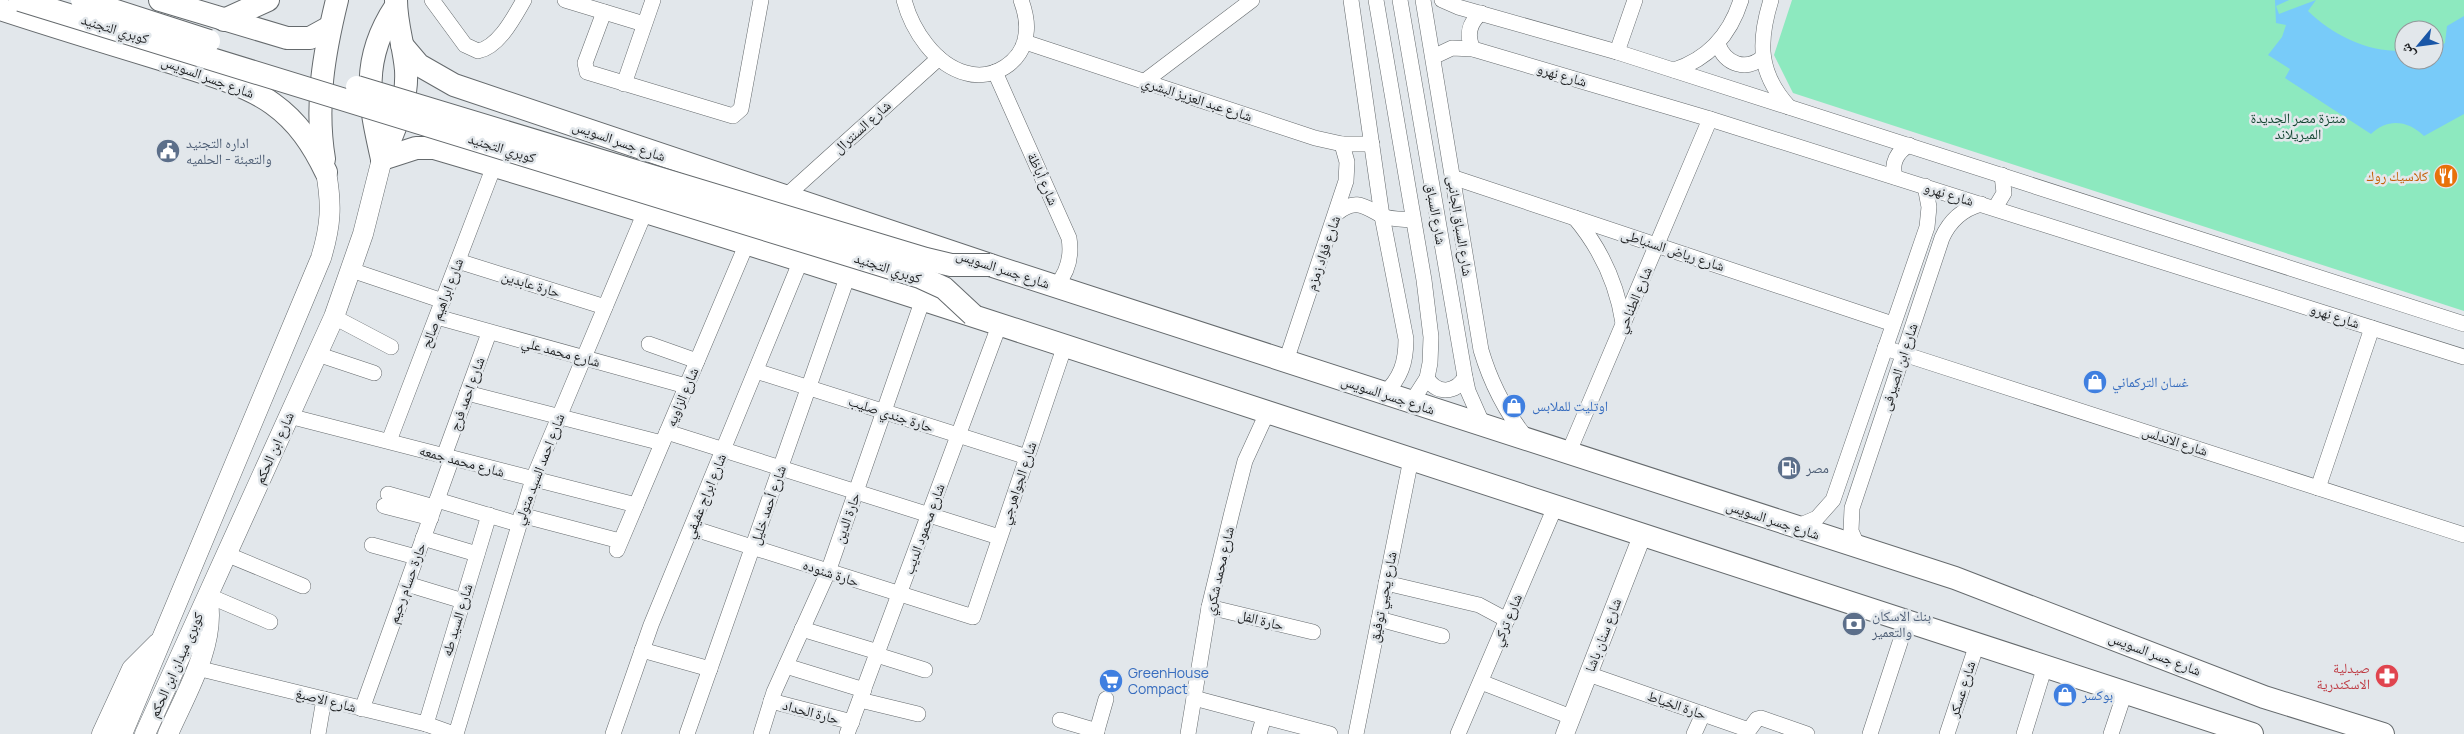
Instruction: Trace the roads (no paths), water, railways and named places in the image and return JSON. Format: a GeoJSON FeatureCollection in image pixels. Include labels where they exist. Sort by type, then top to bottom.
{"type":"FeatureCollection","features":[{"type":"Feature","properties":{"kind":"main road","name":"كوبري التجنيد"},"geometry":{"type":"LineString","coordinates":[[20,0],[920,277],[944,288],[973,315]]}},
{"type":"Feature","properties":{"kind":"main road","name":"كوبري التجنيد"},"geometry":{"type":"LineString","coordinates":[[82,0],[546,146],[916,256],[951,265],[990,264]]}},
{"type":"Feature","properties":{"kind":"main road"},"geometry":{"type":"LineString","coordinates":[[160,0],[298,40],[310,38],[330,27]]}},
{"type":"Feature","properties":{"kind":"main road"},"geometry":{"type":"LineString","coordinates":[[224,20],[268,0]]}},
{"type":"Feature","properties":{"kind":"main road"},"geometry":{"type":"LineString","coordinates":[[326,172],[322,143],[320,94],[324,56],[337,0]]}},
{"type":"Feature","properties":{"kind":"main road"},"geometry":{"type":"LineString","coordinates":[[382,159],[403,107],[406,69],[396,3]]}},
{"type":"Feature","properties":{"kind":"main road"},"geometry":{"type":"LineString","coordinates":[[382,159],[371,110],[369,83],[377,42],[396,3]]}},
{"type":"Feature","properties":{"kind":"main road","name":"شارع جسر السويس"},"geometry":{"type":"LineString","coordinates":[[0,10],[188,68],[246,89],[272,103],[295,122],[313,145],[326,172]]}},
{"type":"Feature","properties":{"kind":"main road"},"geometry":{"type":"LineString","coordinates":[[188,68],[204,54],[208,44],[210,33],[203,13]]}},
{"type":"Feature","properties":{"kind":"main road","name":"شارع جسر السويس"},"geometry":{"type":"LineString","coordinates":[[402,45],[419,65],[442,80],[785,197],[1964,582],[2264,697],[2383,734]]}},
{"type":"Feature","properties":{"kind":"main road"},"geometry":{"type":"LineString","coordinates":[[525,175],[518,167],[512,145],[515,134],[521,125],[530,118],[540,114]]}},
{"type":"Feature","properties":{"kind":"main road"},"geometry":{"type":"LineString","coordinates":[[382,159],[416,148],[434,148],[525,175],[1000,323],[1267,413],[2252,734]]}},
{"type":"Feature","properties":{"kind":"main road","name":"شارع ابن الحكم"},"geometry":{"type":"LineString","coordinates":[[168,734],[196,668],[208,630],[210,610],[207,596],[334,317],[351,270],[382,159]]}},
{"type":"Feature","properties":{"kind":"main road","name":"شارع ابن الحكم"},"geometry":{"type":"LineString","coordinates":[[102,734],[132,669],[141,658],[163,639],[321,258],[330,220],[331,201],[326,172]]}},
{"type":"Feature","properties":{"kind":"main road","name":"كوبرى ميدان ابن الحكم"},"geometry":{"type":"LineString","coordinates":[[145,734],[207,596]]}},
{"type":"Feature","properties":{"kind":"main road","name":"كوبرى ميدان ابن الحكم"},"geometry":{"type":"LineString","coordinates":[[122,734],[163,639]]}},
{"type":"Feature","properties":{"kind":"street"},"geometry":{"type":"LineString","coordinates":[[432,0],[465,45],[478,50],[485,49],[502,33],[524,0]]}},
{"type":"Feature","properties":{"kind":"street"},"geometry":{"type":"LineString","coordinates":[[565,0],[644,24]]}},
{"type":"Feature","properties":{"kind":"street"},"geometry":{"type":"LineString","coordinates":[[624,84],[652,0]]}},
{"type":"Feature","properties":{"kind":"street"},"geometry":{"type":"LineString","coordinates":[[604,12],[585,68],[589,73],[729,117],[736,115],[742,106],[761,0]]}},
{"type":"Feature","properties":{"kind":"street"},"geometry":{"type":"LineString","coordinates":[[904,0],[917,32],[939,58],[966,73],[985,75],[995,72],[1016,58],[1025,42],[1026,19],[1021,0]]}},
{"type":"Feature","properties":{"kind":"street"},"geometry":{"type":"LineString","coordinates":[[1145,82],[1252,0]]}},
{"type":"Feature","properties":{"kind":"street"},"geometry":{"type":"LineString","coordinates":[[1351,0],[1382,216],[1406,338],[1406,354],[1398,378],[1384,394]]}},
{"type":"Feature","properties":{"kind":"street","name":"شارع السباق"},"geometry":{"type":"LineString","coordinates":[[1376,0],[1424,280],[1431,337],[1430,363],[1427,378],[1412,403]]}},
{"type":"Feature","properties":{"kind":"street","name":"شارع السباق"},"geometry":{"type":"LineString","coordinates":[[1400,0],[1465,377],[1468,391],[1483,425]]}},
{"type":"Feature","properties":{"kind":"street","name":"شارع السباق الجانبى"},"geometry":{"type":"LineString","coordinates":[[1424,0],[1481,350],[1488,375],[1503,406],[1528,440]]}},
{"type":"Feature","properties":{"kind":"street"},"geometry":{"type":"LineString","coordinates":[[1442,0],[1458,7],[1618,52],[2464,324]]}},
{"type":"Feature","properties":{"kind":"street"},"geometry":{"type":"LineString","coordinates":[[1618,52],[1634,0]]}},
{"type":"Feature","properties":{"kind":"street"},"geometry":{"type":"LineString","coordinates":[[1674,70],[1693,62],[1718,44],[1730,27],[1741,0]]}},
{"type":"Feature","properties":{"kind":"street"},"geometry":{"type":"LineString","coordinates":[[1771,0],[1763,27],[1763,57],[1770,80],[1789,107]]}},
{"type":"Feature","properties":{"kind":"street"},"geometry":{"type":"LineString","coordinates":[[1473,49],[1469,29],[1471,23],[1481,13]]}},
{"type":"Feature","properties":{"kind":"street","name":"شارع عبد العزيز البشري"},"geometry":{"type":"LineString","coordinates":[[1025,42],[1315,138],[1342,144],[1372,144]]}},
{"type":"Feature","properties":{"kind":"street"},"geometry":{"type":"LineString","coordinates":[[1718,44],[1728,60],[1740,65],[1753,64],[1763,57]]}},
{"type":"Feature","properties":{"kind":"street","name":"شارع نهرو"},"geometry":{"type":"LineString","coordinates":[[1433,57],[1452,48],[1473,49],[1710,118],[2464,357]]}},
{"type":"Feature","properties":{"kind":"street","name":"شارع السنترال"},"geometry":{"type":"LineString","coordinates":[[785,197],[939,58]]}},
{"type":"Feature","properties":{"kind":"street","name":"شارع أباظة"},"geometry":{"type":"LineString","coordinates":[[995,72],[1069,238],[1071,253],[1068,267],[1056,286]]}},
{"type":"Feature","properties":{"kind":"street"},"geometry":{"type":"LineString","coordinates":[[1414,88],[1437,86]]}},
{"type":"Feature","properties":{"kind":"street","name":"شارع الطناحي"},"geometry":{"type":"LineString","coordinates":[[1568,454],[1710,118]]}},
{"type":"Feature","properties":{"kind":"street","name":"شارع فؤاد زمزم"},"geometry":{"type":"LineString","coordinates":[[1286,361],[1337,213],[1347,175],[1347,162],[1342,144]]}},
{"type":"Feature","properties":{"kind":"street"},"geometry":{"type":"LineString","coordinates":[[1895,177],[1894,167],[1896,158],[1909,145]]}},
{"type":"Feature","properties":{"kind":"street","name":"شارع ابراهيم صالح"},"geometry":{"type":"LineString","coordinates":[[389,441],[494,166]]}},
{"type":"Feature","properties":{"kind":"street"},"geometry":{"type":"LineString","coordinates":[[1988,206],[2004,193],[2002,175]]}},
{"type":"Feature","properties":{"kind":"street","name":"شارع رياض السنباطى"},"geometry":{"type":"LineString","coordinates":[[1452,177],[1893,324]]}},
{"type":"Feature","properties":{"kind":"street","name":"شارع ابن الصيرفى"},"geometry":{"type":"LineString","coordinates":[[1796,527],[1817,518],[1833,500],[1928,222],[1929,206],[1925,186]]}},
{"type":"Feature","properties":{"kind":"street"},"geometry":{"type":"LineString","coordinates":[[1337,213],[1350,206],[1360,205],[1370,207],[1382,216],[1413,220]]}},
{"type":"Feature","properties":{"kind":"street","name":"شارع ابن الصيرفى"},"geometry":{"type":"LineString","coordinates":[[1858,547],[1851,531],[1851,513],[1945,232],[1960,214],[1988,206]]}},
{"type":"Feature","properties":{"kind":"street","name":"شارع احمد السيد متولي"},"geometry":{"type":"LineString","coordinates":[[455,734],[532,479],[645,212]]}},
{"type":"Feature","properties":{"kind":"street"},"geometry":{"type":"LineString","coordinates":[[1575,218],[1592,239],[1609,271],[1624,323]]}},
{"type":"Feature","properties":{"kind":"street","name":"شارع الزاويه"},"geometry":{"type":"LineString","coordinates":[[519,520],[619,546],[746,243]]}},
{"type":"Feature","properties":{"kind":"street","name":"شارع ابراج عفيفي"},"geometry":{"type":"LineString","coordinates":[[613,734],[642,650],[801,260]]}},
{"type":"Feature","properties":{"kind":"street","name":"حارة عابدين"},"geometry":{"type":"LineString","coordinates":[[458,261],[605,307]]}},
{"type":"Feature","properties":{"kind":"street"},"geometry":{"type":"LineString","coordinates":[[351,270],[443,300]]}},
{"type":"Feature","properties":{"kind":"street","name":"شارع أحمد خليل"},"geometry":{"type":"LineString","coordinates":[[687,734],[848,275]]}},
{"type":"Feature","properties":{"kind":"street","name":"حارة الدين"},"geometry":{"type":"LineString","coordinates":[[761,734],[771,701],[828,572],[923,299]]}},
{"type":"Feature","properties":{"kind":"street"},"geometry":{"type":"LineString","coordinates":[[1453,307],[1472,304]]}},
{"type":"Feature","properties":{"kind":"street"},"geometry":{"type":"LineString","coordinates":[[334,317],[391,347]]}},
{"type":"Feature","properties":{"kind":"street","name":"شارع محمد علي"},"geometry":{"type":"LineString","coordinates":[[436,317],[686,386]]}},
{"type":"Feature","properties":{"kind":"street","name":"شارع محمود الديب"},"geometry":{"type":"LineString","coordinates":[[849,728],[1000,323]]}},
{"type":"Feature","properties":{"kind":"street"},"geometry":{"type":"LineString","coordinates":[[2318,488],[2372,328]]}},
{"type":"Feature","properties":{"kind":"street","name":"شارع احمد فرج"},"geometry":{"type":"LineString","coordinates":[[448,457],[467,393],[489,333]]}},
{"type":"Feature","properties":{"kind":"street"},"geometry":{"type":"LineString","coordinates":[[649,344],[697,361]]}},
{"type":"Feature","properties":{"kind":"street","name":"شارع الجواهرجي"},"geometry":{"type":"LineString","coordinates":[[970,618],[974,616],[1065,345]]}},
{"type":"Feature","properties":{"kind":"street","name":"شارع الاندلس"},"geometry":{"type":"LineString","coordinates":[[1885,348],[2464,535]]}},
{"type":"Feature","properties":{"kind":"street"},"geometry":{"type":"LineString","coordinates":[[317,354],[374,372]]}},
{"type":"Feature","properties":{"kind":"street","name":"حارة جندي صليب"},"geometry":{"type":"LineString","coordinates":[[756,371],[1027,457]]}},
{"type":"Feature","properties":{"kind":"street"},"geometry":{"type":"LineString","coordinates":[[1427,378],[1438,389],[1449,390],[1458,386],[1465,377]]}},
{"type":"Feature","properties":{"kind":"street"},"geometry":{"type":"LineString","coordinates":[[467,393],[559,416],[724,450],[999,538]]}},
{"type":"Feature","properties":{"kind":"street","name":"شارع محمد شكري"},"geometry":{"type":"LineString","coordinates":[[1188,734],[1210,607],[1245,461],[1267,413]]}},
{"type":"Feature","properties":{"kind":"street","name":"شارع محمد جمعه"},"geometry":{"type":"LineString","coordinates":[[289,416],[636,505]]}},
{"type":"Feature","properties":{"kind":"street","name":"حارة حسام رحيم"},"geometry":{"type":"LineString","coordinates":[[362,709],[434,508],[448,457]]}},
{"type":"Feature","properties":{"kind":"street","name":"شارع يحيي توفيق"},"geometry":{"type":"LineString","coordinates":[[1356,734],[1411,459]]}},
{"type":"Feature","properties":{"kind":"street"},"geometry":{"type":"LineString","coordinates":[[386,500],[519,520]]}},
{"type":"Feature","properties":{"kind":"street","name":"شارع تركي"},"geometry":{"type":"LineString","coordinates":[[1458,734],[1555,507]]}},
{"type":"Feature","properties":{"kind":"street","name":"شارع السيد طه"},"geometry":{"type":"LineString","coordinates":[[426,724],[489,515]]}},
{"type":"Feature","properties":{"kind":"street","name":"حارة شنوده"},"geometry":{"type":"LineString","coordinates":[[692,528],[970,618]]}},
{"type":"Feature","properties":{"kind":"street","name":"شارع سنان باشا"},"geometry":{"type":"LineString","coordinates":[[1565,734],[1642,536]]}},
{"type":"Feature","properties":{"kind":"street"},"geometry":{"type":"LineString","coordinates":[[423,538],[477,554]]}},
{"type":"Feature","properties":{"kind":"street"},"geometry":{"type":"LineString","coordinates":[[372,545],[416,557]]}},
{"type":"Feature","properties":{"kind":"street"},"geometry":{"type":"LineString","coordinates":[[226,554],[302,586]]}},
{"type":"Feature","properties":{"kind":"street"},"geometry":{"type":"LineString","coordinates":[[1386,583],[1479,604],[1507,620]]}},
{"type":"Feature","properties":{"kind":"street"},"geometry":{"type":"LineString","coordinates":[[407,584],[462,601]]}},
{"type":"Feature","properties":{"kind":"street"},"geometry":{"type":"LineString","coordinates":[[207,596],[270,622]]}},
{"type":"Feature","properties":{"kind":"street","name":"حارة الفل"},"geometry":{"type":"LineString","coordinates":[[1210,607],[1313,632]]}},
{"type":"Feature","properties":{"kind":"street"},"geometry":{"type":"LineString","coordinates":[[1379,619],[1442,636]]}},
{"type":"Feature","properties":{"kind":"street"},"geometry":{"type":"LineString","coordinates":[[1870,734],[1907,621]]}},
{"type":"Feature","properties":{"kind":"street"},"geometry":{"type":"LineString","coordinates":[[802,629],[925,670]]}},
{"type":"Feature","properties":{"kind":"street","name":"شارع عسكر"},"geometry":{"type":"LineString","coordinates":[[1947,734],[1976,644]]}},
{"type":"Feature","properties":{"kind":"street"},"geometry":{"type":"LineString","coordinates":[[642,650],[710,669]]}},
{"type":"Feature","properties":{"kind":"street"},"geometry":{"type":"LineString","coordinates":[[786,666],[918,714]]}},
{"type":"Feature","properties":{"kind":"street"},"geometry":{"type":"LineString","coordinates":[[2024,734],[2045,666]]}},
{"type":"Feature","properties":{"kind":"street","name":"شارع الاصبغ"},"geometry":{"type":"LineString","coordinates":[[196,668],[426,724],[455,734]]}},
{"type":"Feature","properties":{"kind":"street","name":"حارة الخياط"},"geometry":{"type":"LineString","coordinates":[[1588,674],[1703,714],[1734,730],[1751,730],[1757,719],[1761,718],[1807,734]]}},
{"type":"Feature","properties":{"kind":"street"},"geometry":{"type":"LineString","coordinates":[[1480,682],[1572,717]]}},
{"type":"Feature","properties":{"kind":"street"},"geometry":{"type":"LineString","coordinates":[[2111,734],[2125,692]]}},
{"type":"Feature","properties":{"kind":"street"},"geometry":{"type":"LineString","coordinates":[[1194,698],[1312,732],[1330,734]]}},
{"type":"Feature","properties":{"kind":"street"},"geometry":{"type":"LineString","coordinates":[[318,734],[324,699]]}},
{"type":"Feature","properties":{"kind":"street"},"geometry":{"type":"LineString","coordinates":[[1060,720],[1097,732],[1106,699]]}},
{"type":"Feature","properties":{"kind":"street","name":"حارة الحداد"},"geometry":{"type":"LineString","coordinates":[[771,701],[849,728]]}},
{"type":"Feature","properties":{"kind":"street"},"geometry":{"type":"LineString","coordinates":[[1694,734],[1703,714]]}},
{"type":"Feature","properties":{"kind":"street"},"geometry":{"type":"LineString","coordinates":[[1259,734],[1264,717]]}},
{"type":"Feature","properties":{"kind":"water"},"geometry":{"type":"Polygon","coordinates":[[[2275,0],[2289,0],[2276,6],[2279,14],[2316,0],[2308,11],[2329,28],[2352,41],[2377,49],[2394,51],[2394,70],[2444,70],[2444,44],[2447,26],[2464,16],[2464,114],[2424,136],[2411,127],[2398,123],[2384,125],[2371,134],[2285,78],[2290,69],[2268,55],[2282,37],[2286,25],[2276,23],[2275,0]]]}},
{"type":"Feature","properties":{"kind":"place","name":"اداره التجنيد والتعبئة - الحلميه"},"geometry":{"type":"Point","coordinates":[168,151]}},
{"type":"Feature","properties":{"kind":"place","name":"كلاسيك روك"},"geometry":{"type":"Point","coordinates":[2446,176]}},
{"type":"Feature","properties":{"kind":"place","name":"غسان التركماني"},"geometry":{"type":"Point","coordinates":[2095,382]}},
{"type":"Feature","properties":{"kind":"place","name":"اوتليت للملابس"},"geometry":{"type":"Point","coordinates":[1514,406]}},
{"type":"Feature","properties":{"kind":"place","name":"مصر"},"geometry":{"type":"Point","coordinates":[1789,468]}},
{"type":"Feature","properties":{"kind":"place","name":"بنك الاسكان والتعمير"},"geometry":{"type":"Point","coordinates":[1854,624]}},
{"type":"Feature","properties":{"kind":"place","name":"صيدلية الاسكندرية"},"geometry":{"type":"Point","coordinates":[2387,676]}},
{"type":"Feature","properties":{"kind":"place","name":"GreenHouse Compact"},"geometry":{"type":"Point","coordinates":[1111,681]}},
{"type":"Feature","properties":{"kind":"place","name":"بوكسر"},"geometry":{"type":"Point","coordinates":[2065,695]}},
{"type":"Feature","properties":{"kind":"park label","name":"منتزة مصر الجديدة الميريلاند"},"geometry":{"type":"Point","coordinates":[2298,126]}}]}
